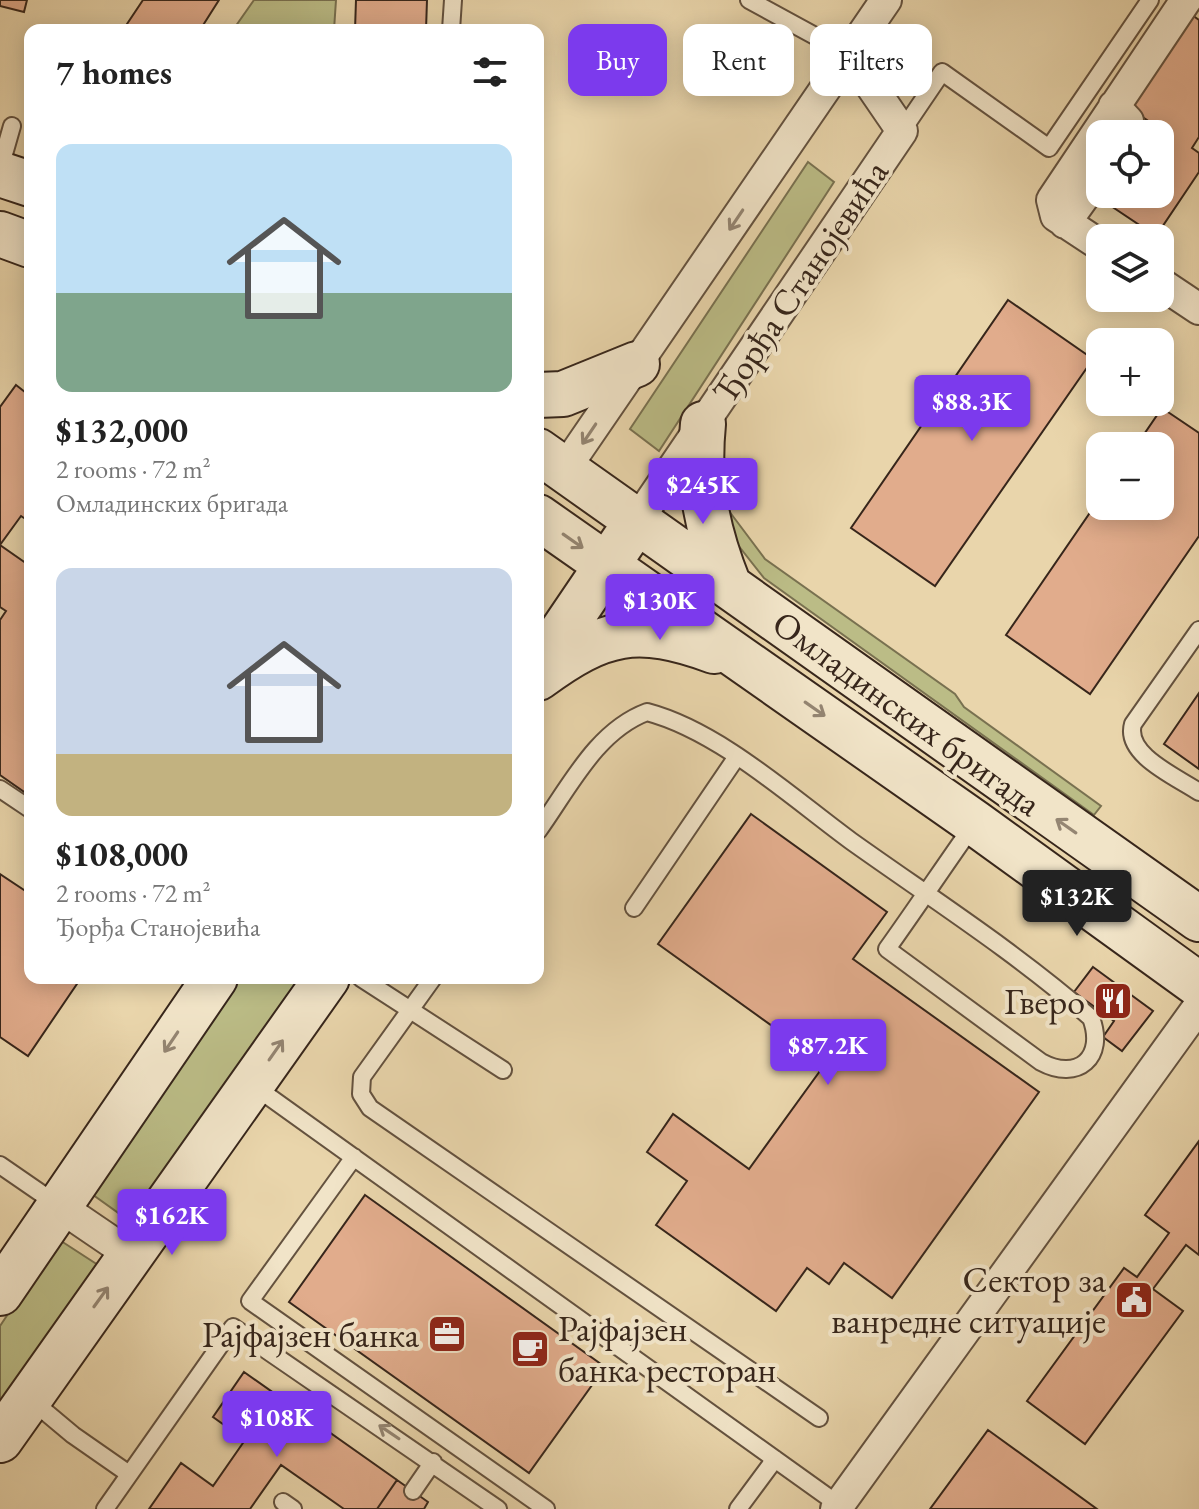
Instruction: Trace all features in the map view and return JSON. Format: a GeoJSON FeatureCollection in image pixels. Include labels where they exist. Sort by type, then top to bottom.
{"type":"FeatureCollection","features":[{"type":"Feature","properties":{"kind":"main road"},"geometry":{"type":"LineString","coordinates":[[0,171],[24,181]]}},
{"type":"Feature","properties":{"kind":"main road"},"geometry":{"type":"LineString","coordinates":[[0,234],[24,243]]}},
{"type":"Feature","properties":{"kind":"main road"},"geometry":{"type":"LineString","coordinates":[[544,395],[563,394],[637,364]]}},
{"type":"Feature","properties":{"kind":"main road"},"geometry":{"type":"LineString","coordinates":[[703,424],[701,493],[710,537],[729,586]]}},
{"type":"Feature","properties":{"kind":"main road"},"geometry":{"type":"LineString","coordinates":[[544,487],[551,461]]}},
{"type":"Feature","properties":{"kind":"main road","name":"Омладинских бригада"},"geometry":{"type":"LineString","coordinates":[[551,461],[1199,919]]}},
{"type":"Feature","properties":{"kind":"main road","name":"Омладинских бригада"},"geometry":{"type":"LineString","coordinates":[[544,521],[751,664],[1199,985]]}},
{"type":"Feature","properties":{"kind":"main road","name":"Ђорђа Станојевића"},"geometry":{"type":"LineString","coordinates":[[544,658],[637,521]]}},
{"type":"Feature","properties":{"kind":"main road"},"geometry":{"type":"LineString","coordinates":[[544,674],[590,645],[616,635],[652,635],[686,641],[751,664]]}},
{"type":"Feature","properties":{"kind":"main road"},"geometry":{"type":"LineString","coordinates":[[0,1293],[211,984]]}},
{"type":"Feature","properties":{"kind":"main road"},"geometry":{"type":"LineString","coordinates":[[0,1440],[323,984]]}},
{"type":"Feature","properties":{"kind":"street"},"geometry":{"type":"LineString","coordinates":[[870,24],[886,0]]}},
{"type":"Feature","properties":{"kind":"street"},"geometry":{"type":"LineString","coordinates":[[1086,236],[1056,216],[1052,200],[1114,106],[1190,5]]}},
{"type":"Feature","properties":{"kind":"street"},"geometry":{"type":"LineString","coordinates":[[551,461],[637,364],[822,96]]}},
{"type":"Feature","properties":{"kind":"street","name":"Ђорђа Станојевића"},"geometry":{"type":"LineString","coordinates":[[637,521],[902,131],[878,96]]}},
{"type":"Feature","properties":{"kind":"street"},"geometry":{"type":"LineString","coordinates":[[1114,106],[1127,120]]}},
{"type":"Feature","properties":{"kind":"street"},"geometry":{"type":"LineString","coordinates":[[1065,223],[1086,194]]}},
{"type":"Feature","properties":{"kind":"street"},"geometry":{"type":"LineString","coordinates":[[837,1507],[1199,1006]]}},
{"type":"Feature","properties":{"kind":"street"},"geometry":{"type":"LineString","coordinates":[[59,1206],[131,1255]]}},
{"type":"Feature","properties":{"kind":"lane"},"geometry":{"type":"LineString","coordinates":[[451,24],[453,0]]}},
{"type":"Feature","properties":{"kind":"lane"},"geometry":{"type":"LineString","coordinates":[[749,0],[810,33]]}},
{"type":"Feature","properties":{"kind":"lane"},"geometry":{"type":"LineString","coordinates":[[902,131],[942,72],[1049,148],[1150,0]]}},
{"type":"Feature","properties":{"kind":"lane"},"geometry":{"type":"LineString","coordinates":[[0,171],[12,126]]}},
{"type":"Feature","properties":{"kind":"lane"},"geometry":{"type":"LineString","coordinates":[[1199,630],[1133,724],[1131,733],[1136,749],[1199,792]]}},
{"type":"Feature","properties":{"kind":"lane"},"geometry":{"type":"LineString","coordinates":[[544,823],[606,736],[622,723],[647,712],[683,724],[736,758],[926,894],[1091,1018],[1097,1033],[1095,1049],[1086,1062],[1071,1070],[1055,1070],[1041,1062],[887,949],[926,894],[975,823]]}},
{"type":"Feature","properties":{"kind":"lane"},"geometry":{"type":"LineString","coordinates":[[634,908],[736,758]]}},
{"type":"Feature","properties":{"kind":"lane"},"geometry":{"type":"LineString","coordinates":[[0,789],[24,805]]}},
{"type":"Feature","properties":{"kind":"lane"},"geometry":{"type":"LineString","coordinates":[[370,984],[503,1070]]}},
{"type":"Feature","properties":{"kind":"lane"},"geometry":{"type":"LineString","coordinates":[[429,984],[362,1077],[361,1094],[370,1108],[819,1418]]}},
{"type":"Feature","properties":{"kind":"lane"},"geometry":{"type":"LineString","coordinates":[[252,1085],[775,1459],[837,1507]]}},
{"type":"Feature","properties":{"kind":"lane"},"geometry":{"type":"LineString","coordinates":[[354,1157],[250,1301],[546,1509]]}},
{"type":"Feature","properties":{"kind":"lane"},"geometry":{"type":"LineString","coordinates":[[0,1165],[59,1206]]}},
{"type":"Feature","properties":{"kind":"lane"},"geometry":{"type":"LineString","coordinates":[[105,1509],[233,1327],[498,1509]]}},
{"type":"Feature","properties":{"kind":"lane"},"geometry":{"type":"LineString","coordinates":[[29,1398],[73,1435],[129,1474]]}},
{"type":"Feature","properties":{"kind":"lane"},"geometry":{"type":"LineString","coordinates":[[738,1509],[775,1459]]}},
{"type":"Feature","properties":{"kind":"lane"},"geometry":{"type":"LineString","coordinates":[[413,1491],[433,1462]]}},
{"type":"Feature","properties":{"kind":"green space"},"geometry":{"type":"Polygon","coordinates":[[[254,0],[336,0],[334,24],[237,24],[254,0]]]}},
{"type":"Feature","properties":{"kind":"green space"},"geometry":{"type":"Polygon","coordinates":[[[808,162],[834,182],[659,451],[630,429],[808,162]]]}},
{"type":"Feature","properties":{"kind":"green space"},"geometry":{"type":"Polygon","coordinates":[[[729,511],[765,559],[955,694],[964,707],[1101,806],[1094,815],[764,578],[734,540],[720,513],[729,511]]]}},
{"type":"Feature","properties":{"kind":"green space"},"geometry":{"type":"Polygon","coordinates":[[[237,984],[296,984],[131,1222],[89,1192],[237,984]]]}},
{"type":"Feature","properties":{"kind":"green space"},"geometry":{"type":"Polygon","coordinates":[[[58,1239],[98,1265],[0,1407],[0,1326],[58,1239]]]}},
{"type":"Feature","properties":{"kind":"building"},"geometry":{"type":"Polygon","coordinates":[[[0,0],[27,0],[24,12],[0,6],[0,0]]]}},
{"type":"Feature","properties":{"kind":"building"},"geometry":{"type":"Polygon","coordinates":[[[143,0],[219,0],[204,24],[127,24],[143,0]]]}},
{"type":"Feature","properties":{"kind":"building"},"geometry":{"type":"Polygon","coordinates":[[[356,0],[427,0],[426,24],[355,24],[356,0]]]}},
{"type":"Feature","properties":{"kind":"building"},"geometry":{"type":"Polygon","coordinates":[[[1192,15],[1199,20],[1199,137],[1192,148],[1199,153],[1199,172],[1164,224],[1138,224],[1114,208],[1174,208],[1174,120],[1147,120],[1129,108],[1192,15]]]}},
{"type":"Feature","properties":{"kind":"building"},"geometry":{"type":"Polygon","coordinates":[[[1008,300],[1086,354],[1086,369],[935,586],[851,528],[1008,300]]]}},
{"type":"Feature","properties":{"kind":"building"},"geometry":{"type":"Polygon","coordinates":[[[16,385],[24,391],[24,518],[21,516],[0,545],[0,407],[16,385]]]}},
{"type":"Feature","properties":{"kind":"building"},"geometry":{"type":"Polygon","coordinates":[[[1157,416],[1174,416],[1199,433],[1199,536],[1090,694],[1006,635],[1086,518],[1174,520],[1174,432],[1146,432],[1157,416]]]}},
{"type":"Feature","properties":{"kind":"building"},"geometry":{"type":"Polygon","coordinates":[[[0,545],[24,562],[24,792],[0,775],[0,620],[6,611],[0,607],[0,545]]]}},
{"type":"Feature","properties":{"kind":"building"},"geometry":{"type":"Polygon","coordinates":[[[1199,693],[1199,769],[1164,744],[1199,693]]]}},
{"type":"Feature","properties":{"kind":"building"},"geometry":{"type":"Polygon","coordinates":[[[751,814],[887,912],[853,959],[1039,1092],[892,1298],[844,1263],[829,1284],[807,1268],[776,1311],[656,1225],[687,1181],[647,1152],[673,1114],[749,1169],[825,1064],[658,944],[751,814]]]}},
{"type":"Feature","properties":{"kind":"building"},"geometry":{"type":"Polygon","coordinates":[[[0,874],[24,890],[24,984],[77,984],[28,1056],[0,1037],[0,874]]]}},
{"type":"Feature","properties":{"kind":"building","name":"Гверо"},"geometry":{"type":"Polygon","coordinates":[[[1093,967],[1153,1011],[1122,1051],[1103,1037],[1114,1021],[1074,992],[1093,967]]]}},
{"type":"Feature","properties":{"kind":"building","name":"Сектор за ванредне ситуације"},"geometry":{"type":"Polygon","coordinates":[[[1199,1141],[1199,1255],[1186,1245],[1153,1289],[1183,1311],[1085,1444],[1027,1401],[1124,1268],[1137,1277],[1169,1233],[1145,1215],[1199,1141]]]}},
{"type":"Feature","properties":{"kind":"building","name":"Рајфајзен банка"},"geometry":{"type":"Polygon","coordinates":[[[365,1195],[605,1367],[529,1473],[289,1302],[365,1195]]]}},
{"type":"Feature","properties":{"kind":"building"},"geometry":{"type":"Polygon","coordinates":[[[244,1372],[397,1480],[377,1509],[344,1509],[281,1465],[250,1509],[149,1509],[181,1463],[213,1486],[245,1440],[213,1417],[244,1372]]]}},
{"type":"Feature","properties":{"kind":"building"},"geometry":{"type":"Polygon","coordinates":[[[988,1430],[1097,1509],[930,1509],[988,1430]]]}},
{"type":"Feature","properties":{"kind":"building"},"geometry":{"type":"Polygon","coordinates":[[[397,1480],[428,1502],[424,1509],[377,1509],[397,1480]]]}},
{"type":"Feature","properties":{"kind":"place","name":"Гверо"},"geometry":{"type":"Point","coordinates":[1113,1001]}},
{"type":"Feature","properties":{"kind":"place","name":"Сектор за ванредне ситуације"},"geometry":{"type":"Point","coordinates":[1134,1300]}},
{"type":"Feature","properties":{"kind":"place","name":"Рајфајзен банка"},"geometry":{"type":"Point","coordinates":[447,1334]}},
{"type":"Feature","properties":{"kind":"place","name":"Рајфајзен банка ресторан"},"geometry":{"type":"Point","coordinates":[530,1349]}}]}
